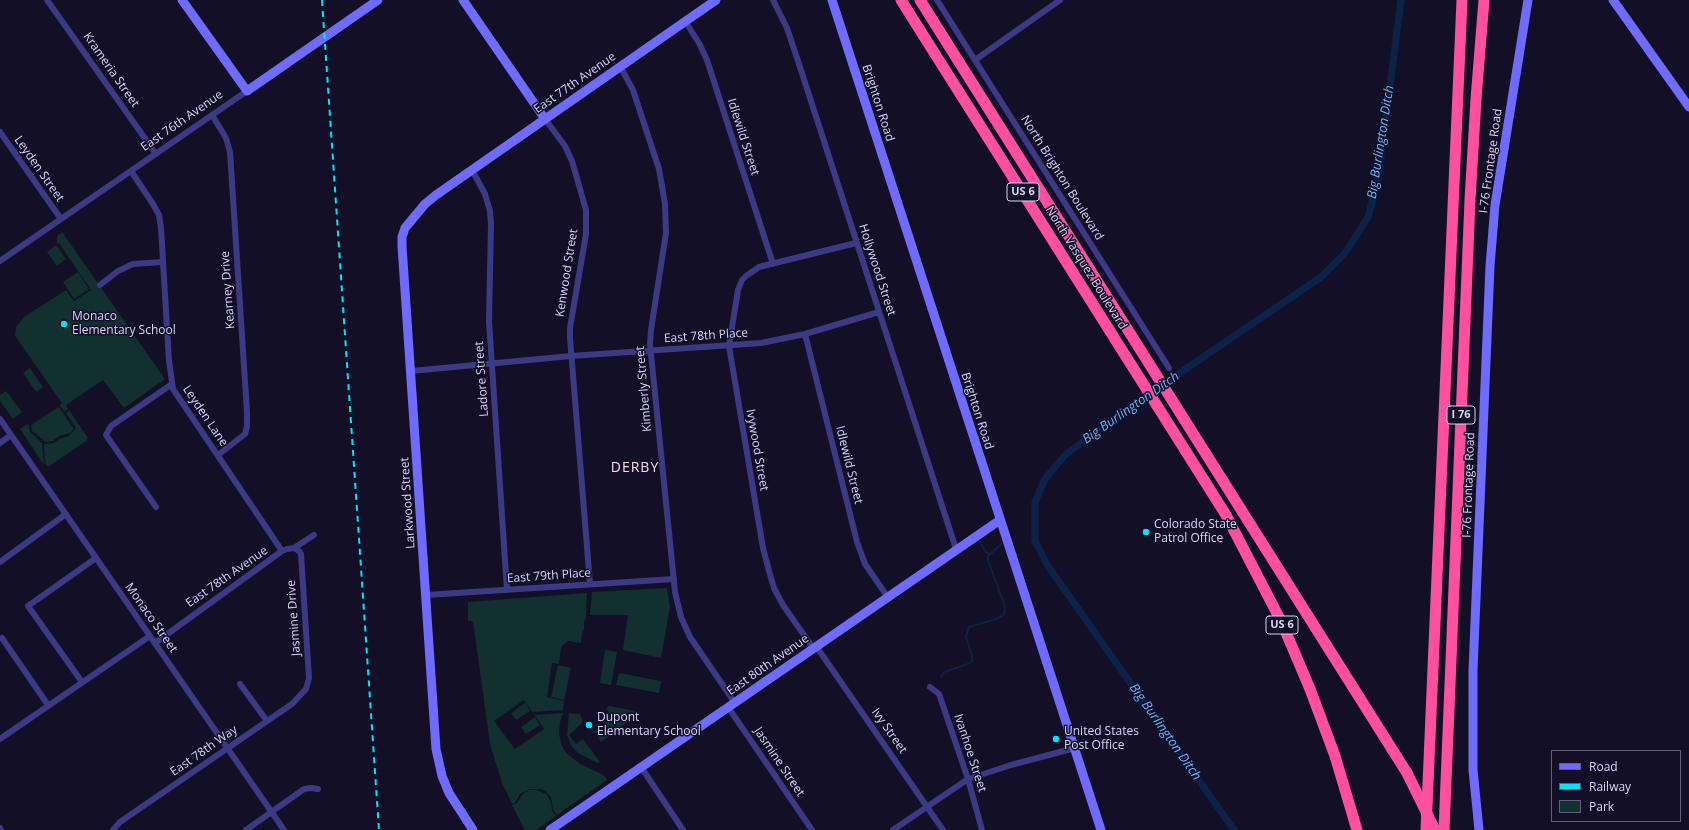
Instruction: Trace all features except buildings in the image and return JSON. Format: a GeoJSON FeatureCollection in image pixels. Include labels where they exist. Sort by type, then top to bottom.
{"type":"FeatureCollection","features":[{"type":"Feature","properties":{"kind":"highway","name":"North Vasquez Boulevard"},"geometry":{"type":"LineString","coordinates":[[901,0],[1184,449]]}},
{"type":"Feature","properties":{"kind":"highway","name":"North Vasquez Boulevard"},"geometry":{"type":"LineString","coordinates":[[920,0],[1198,442]]}},
{"type":"Feature","properties":{"kind":"highway","name":"I 76"},"geometry":{"type":"LineString","coordinates":[[1426,830],[1462,0]]}},
{"type":"Feature","properties":{"kind":"highway","name":"I 76"},"geometry":{"type":"LineString","coordinates":[[1444,830],[1470,200],[1484,0]]}},
{"type":"Feature","properties":{"kind":"highway"},"geometry":{"type":"LineString","coordinates":[[1184,449],[1198,442]]}},
{"type":"Feature","properties":{"kind":"highway","name":"US 6"},"geometry":{"type":"LineString","coordinates":[[1198,442],[1407,773],[1434,830]]}},
{"type":"Feature","properties":{"kind":"highway","name":"US 6"},"geometry":{"type":"LineString","coordinates":[[1184,449],[1226,516],[1282,624],[1310,690],[1335,756],[1357,830]]}},
{"type":"Feature","properties":{"kind":"street","name":"Krameria Street"},"geometry":{"type":"LineString","coordinates":[[47,0],[156,154]]}},
{"type":"Feature","properties":{"kind":"street"},"geometry":{"type":"LineString","coordinates":[[182,0],[247,91]]}},
{"type":"Feature","properties":{"kind":"street","name":"East 76th Avenue"},"geometry":{"type":"LineString","coordinates":[[0,261],[378,0]]}},
{"type":"Feature","properties":{"kind":"street","name":"Kenwood Street"},"geometry":{"type":"LineString","coordinates":[[462,0],[562,142],[572,161],[586,210],[584,246],[570,328],[590,584]]}},
{"type":"Feature","properties":{"kind":"street","name":"East 77th Avenue"},"geometry":{"type":"LineString","coordinates":[[449,186],[716,0]]}},
{"type":"Feature","properties":{"kind":"street","name":"Hollywood Street"},"geometry":{"type":"LineString","coordinates":[[773,0],[787,28],[956,549]]}},
{"type":"Feature","properties":{"kind":"street","name":"Brighton Road"},"geometry":{"type":"LineString","coordinates":[[832,0],[1101,830]]}},
{"type":"Feature","properties":{"kind":"street","name":"North Brighton Boulevard"},"geometry":{"type":"LineString","coordinates":[[937,0],[1169,368]]}},
{"type":"Feature","properties":{"kind":"street"},"geometry":{"type":"LineString","coordinates":[[975,60],[1060,0]]}},
{"type":"Feature","properties":{"kind":"street","name":"I-76 Frontage Road"},"geometry":{"type":"LineString","coordinates":[[1478,830],[1473,770],[1473,670],[1490,266],[1495,205],[1528,0]]}},
{"type":"Feature","properties":{"kind":"street"},"geometry":{"type":"LineString","coordinates":[[1613,0],[1689,107]]}},
{"type":"Feature","properties":{"kind":"street","name":"Idlewild Street"},"geometry":{"type":"LineString","coordinates":[[685,21],[699,43],[707,60],[773,264]]}},
{"type":"Feature","properties":{"kind":"street","name":"Kimberly Street"},"geometry":{"type":"LineString","coordinates":[[620,66],[633,90],[659,169],[665,204],[666,233],[651,330],[650,351],[678,608],[684,625],[731,705]]}},
{"type":"Feature","properties":{"kind":"street","name":"Kearney Drive"},"geometry":{"type":"LineString","coordinates":[[212,115],[226,138],[230,152],[247,412],[247,426],[245,434],[218,455]]}},
{"type":"Feature","properties":{"kind":"street","name":"Leyden Street"},"geometry":{"type":"LineString","coordinates":[[0,132],[61,219]]}},
{"type":"Feature","properties":{"kind":"street","name":"Ladore Street"},"geometry":{"type":"LineString","coordinates":[[472,170],[485,194],[490,210],[489,321],[507,590]]}},
{"type":"Feature","properties":{"kind":"street","name":"Leyden Lane"},"geometry":{"type":"LineString","coordinates":[[131,171],[153,204],[158,216],[172,384],[174,392],[282,551]]}},
{"type":"Feature","properties":{"kind":"street","name":"Larkwood Street"},"geometry":{"type":"LineString","coordinates":[[449,186],[425,204],[407,224],[402,237],[438,762],[442,776],[452,798],[473,830]]}},
{"type":"Feature","properties":{"kind":"street","name":"Ivywood Street"},"geometry":{"type":"LineString","coordinates":[[814,647],[783,605],[774,588],[769,571],[763,548],[729,346],[738,290],[742,280],[755,269],[856,243]]}},
{"type":"Feature","properties":{"kind":"street"},"geometry":{"type":"LineString","coordinates":[[100,285],[118,271],[133,264],[163,262]]}},
{"type":"Feature","properties":{"kind":"street","name":"East 78th Place"},"geometry":{"type":"LineString","coordinates":[[411,371],[571,356],[761,343],[804,334],[879,312]]}},
{"type":"Feature","properties":{"kind":"street","name":"Idlewild Street"},"geometry":{"type":"LineString","coordinates":[[804,334],[857,542],[866,564],[887,596]]}},
{"type":"Feature","properties":{"kind":"street"},"geometry":{"type":"LineString","coordinates":[[156,507],[106,435],[111,426],[172,384]]}},
{"type":"Feature","properties":{"kind":"street","name":"Monaco Street"},"geometry":{"type":"LineString","coordinates":[[0,419],[284,830]]}},
{"type":"Feature","properties":{"kind":"street"},"geometry":{"type":"LineString","coordinates":[[0,443],[11,435]]}},
{"type":"Feature","properties":{"kind":"street"},"geometry":{"type":"LineString","coordinates":[[0,562],[66,514]]}},
{"type":"Feature","properties":{"kind":"street","name":"East 80th Avenue"},"geometry":{"type":"LineString","coordinates":[[550,830],[887,596],[1000,520]]}},
{"type":"Feature","properties":{"kind":"street","name":"East 78th Avenue"},"geometry":{"type":"LineString","coordinates":[[155,643],[282,551],[294,548],[314,535]]}},
{"type":"Feature","properties":{"kind":"street","name":"Jasmine Drive"},"geometry":{"type":"LineString","coordinates":[[294,548],[300,551],[301,554],[309,678],[306,689]]}},
{"type":"Feature","properties":{"kind":"street"},"geometry":{"type":"LineString","coordinates":[[82,682],[28,606],[96,558]]}},
{"type":"Feature","properties":{"kind":"street","name":"East 79th Place"},"geometry":{"type":"LineString","coordinates":[[426,595],[674,578]]}},
{"type":"Feature","properties":{"kind":"street"},"geometry":{"type":"LineString","coordinates":[[0,739],[150,636]]}},
{"type":"Feature","properties":{"kind":"street"},"geometry":{"type":"LineString","coordinates":[[2,638],[48,705]]}},
{"type":"Feature","properties":{"kind":"street","name":"Ivy Street"},"geometry":{"type":"LineString","coordinates":[[814,647],[943,830]]}},
{"type":"Feature","properties":{"kind":"street"},"geometry":{"type":"LineString","coordinates":[[240,684],[267,720]]}},
{"type":"Feature","properties":{"kind":"street","name":"Ivanhoe Street"},"geometry":{"type":"LineString","coordinates":[[930,687],[939,694],[968,779],[982,830]]}},
{"type":"Feature","properties":{"kind":"street","name":"East 78th Way"},"geometry":{"type":"LineString","coordinates":[[113,830],[120,822],[292,704],[306,689]]}},
{"type":"Feature","properties":{"kind":"street","name":"Jasmine Street"},"geometry":{"type":"LineString","coordinates":[[731,705],[812,830]]}},
{"type":"Feature","properties":{"kind":"street"},"geometry":{"type":"LineString","coordinates":[[894,830],[968,779],[1011,765],[1075,748]]}},
{"type":"Feature","properties":{"kind":"street"},"geometry":{"type":"LineString","coordinates":[[640,767],[683,830]]}},
{"type":"Feature","properties":{"kind":"street"},"geometry":{"type":"LineString","coordinates":[[246,830],[304,789],[318,789]]}},
{"type":"Feature","properties":{"kind":"green space"},"geometry":{"type":"Polygon","coordinates":[[[62,232],[165,379],[124,408],[103,380],[66,405],[68,409],[64,412],[60,405],[62,403],[15,336],[16,327],[24,317],[66,290],[74,301],[91,290],[59,243],[57,244],[57,236],[62,232]]]}},
{"type":"Feature","properties":{"kind":"green space"},"geometry":{"type":"Polygon","coordinates":[[[56,245],[66,259],[57,266],[47,252],[56,245]]]}},
{"type":"Feature","properties":{"kind":"green space"},"geometry":{"type":"Polygon","coordinates":[[[78,272],[89,289],[74,299],[63,282],[78,272]]]}},
{"type":"Feature","properties":{"kind":"green space"},"geometry":{"type":"Polygon","coordinates":[[[30,368],[43,387],[36,392],[23,373],[30,368]]]}},
{"type":"Feature","properties":{"kind":"green space"},"geometry":{"type":"Polygon","coordinates":[[[6,391],[22,412],[13,419],[0,401],[0,395],[6,391]]]}},
{"type":"Feature","properties":{"kind":"green space"},"geometry":{"type":"Polygon","coordinates":[[[59,407],[74,429],[70,433],[59,436],[53,441],[46,442],[32,431],[31,425],[59,407]]]}},
{"type":"Feature","properties":{"kind":"green space"},"geometry":{"type":"Polygon","coordinates":[[[69,410],[88,438],[86,441],[48,467],[45,463],[44,444],[54,443],[59,439],[69,436],[76,428],[66,413],[69,410]]]}},
{"type":"Feature","properties":{"kind":"green space"},"geometry":{"type":"Polygon","coordinates":[[[27,424],[29,425],[30,432],[42,443],[44,465],[20,429],[27,424]]]}},
{"type":"Feature","properties":{"kind":"green space"},"geometry":{"type":"Polygon","coordinates":[[[667,588],[670,607],[661,658],[623,650],[628,615],[590,615],[592,592],[667,588]]]}},
{"type":"Feature","properties":{"kind":"green space"},"geometry":{"type":"Polygon","coordinates":[[[587,593],[586,618],[584,621],[584,630],[582,633],[581,643],[568,641],[561,647],[559,664],[552,663],[547,697],[564,701],[563,710],[532,712],[524,700],[494,721],[515,749],[544,729],[535,715],[563,713],[559,733],[561,744],[566,753],[580,764],[604,775],[607,780],[557,815],[553,810],[551,797],[542,789],[530,789],[520,794],[515,803],[512,804],[502,783],[490,744],[473,621],[468,621],[468,602],[587,593]]]}},
{"type":"Feature","properties":{"kind":"green space"},"geometry":{"type":"Polygon","coordinates":[[[605,650],[617,652],[611,685],[600,683],[605,650]]]}},
{"type":"Feature","properties":{"kind":"green space"},"geometry":{"type":"Polygon","coordinates":[[[558,665],[571,668],[564,700],[551,697],[558,665]]]}},
{"type":"Feature","properties":{"kind":"green space"},"geometry":{"type":"Polygon","coordinates":[[[619,673],[661,681],[659,693],[616,685],[619,673]]]}},
{"type":"Feature","properties":{"kind":"green space"},"geometry":{"type":"Polygon","coordinates":[[[525,703],[530,711],[516,720],[511,713],[525,703]]]}},
{"type":"Feature","properties":{"kind":"green space"},"geometry":{"type":"Polygon","coordinates":[[[609,706],[641,712],[601,742],[594,731],[613,718],[606,708],[609,706]]]}},
{"type":"Feature","properties":{"kind":"green space"},"geometry":{"type":"Polygon","coordinates":[[[569,713],[580,714],[583,722],[569,735],[576,744],[583,739],[600,762],[597,763],[578,753],[571,745],[567,735],[569,713]]]}},
{"type":"Feature","properties":{"kind":"green space"},"geometry":{"type":"Polygon","coordinates":[[[535,717],[540,725],[526,734],[521,727],[535,717]]]}},
{"type":"Feature","properties":{"kind":"green space"},"geometry":{"type":"Polygon","coordinates":[[[529,790],[537,790],[546,794],[551,802],[552,811],[556,816],[537,830],[525,830],[512,805],[517,803],[522,795],[529,790]]]}},
{"type":"Feature","properties":{"kind":"waterway","name":"Big Burlington Ditch"},"geometry":{"type":"LineString","coordinates":[[1234,830],[1048,566],[1035,541],[1035,502],[1045,479],[1065,455],[1127,409],[1321,277],[1345,253],[1368,217],[1378,179],[1401,0]]}},
{"type":"Feature","properties":{"kind":"waterway"},"geometry":{"type":"LineString","coordinates":[[981,544],[986,552],[990,554]]}},
{"type":"Feature","properties":{"kind":"waterway"},"geometry":{"type":"LineString","coordinates":[[941,677],[944,672],[968,664],[972,661],[972,656],[966,637],[969,627],[999,618],[1004,614],[1004,604],[988,560],[988,556],[1001,544]]}},
{"type":"Feature","properties":{"kind":"railway"},"geometry":{"type":"LineString","coordinates":[[322,0],[379,830]]}},
{"type":"Feature","properties":{"kind":"place","name":"Monaco Elementary School"},"geometry":{"type":"Point","coordinates":[64,324]}},
{"type":"Feature","properties":{"kind":"place","name":"Colorado State Patrol Office"},"geometry":{"type":"Point","coordinates":[1146,532]}},
{"type":"Feature","properties":{"kind":"place","name":"Dupont Elementary School"},"geometry":{"type":"Point","coordinates":[589,725]}},
{"type":"Feature","properties":{"kind":"place","name":"United States Post Office"},"geometry":{"type":"Point","coordinates":[1056,739]}},
{"type":"Feature","properties":{"kind":"district","name":"DERBY"},"geometry":{"type":"Point","coordinates":[635,468]}}]}
